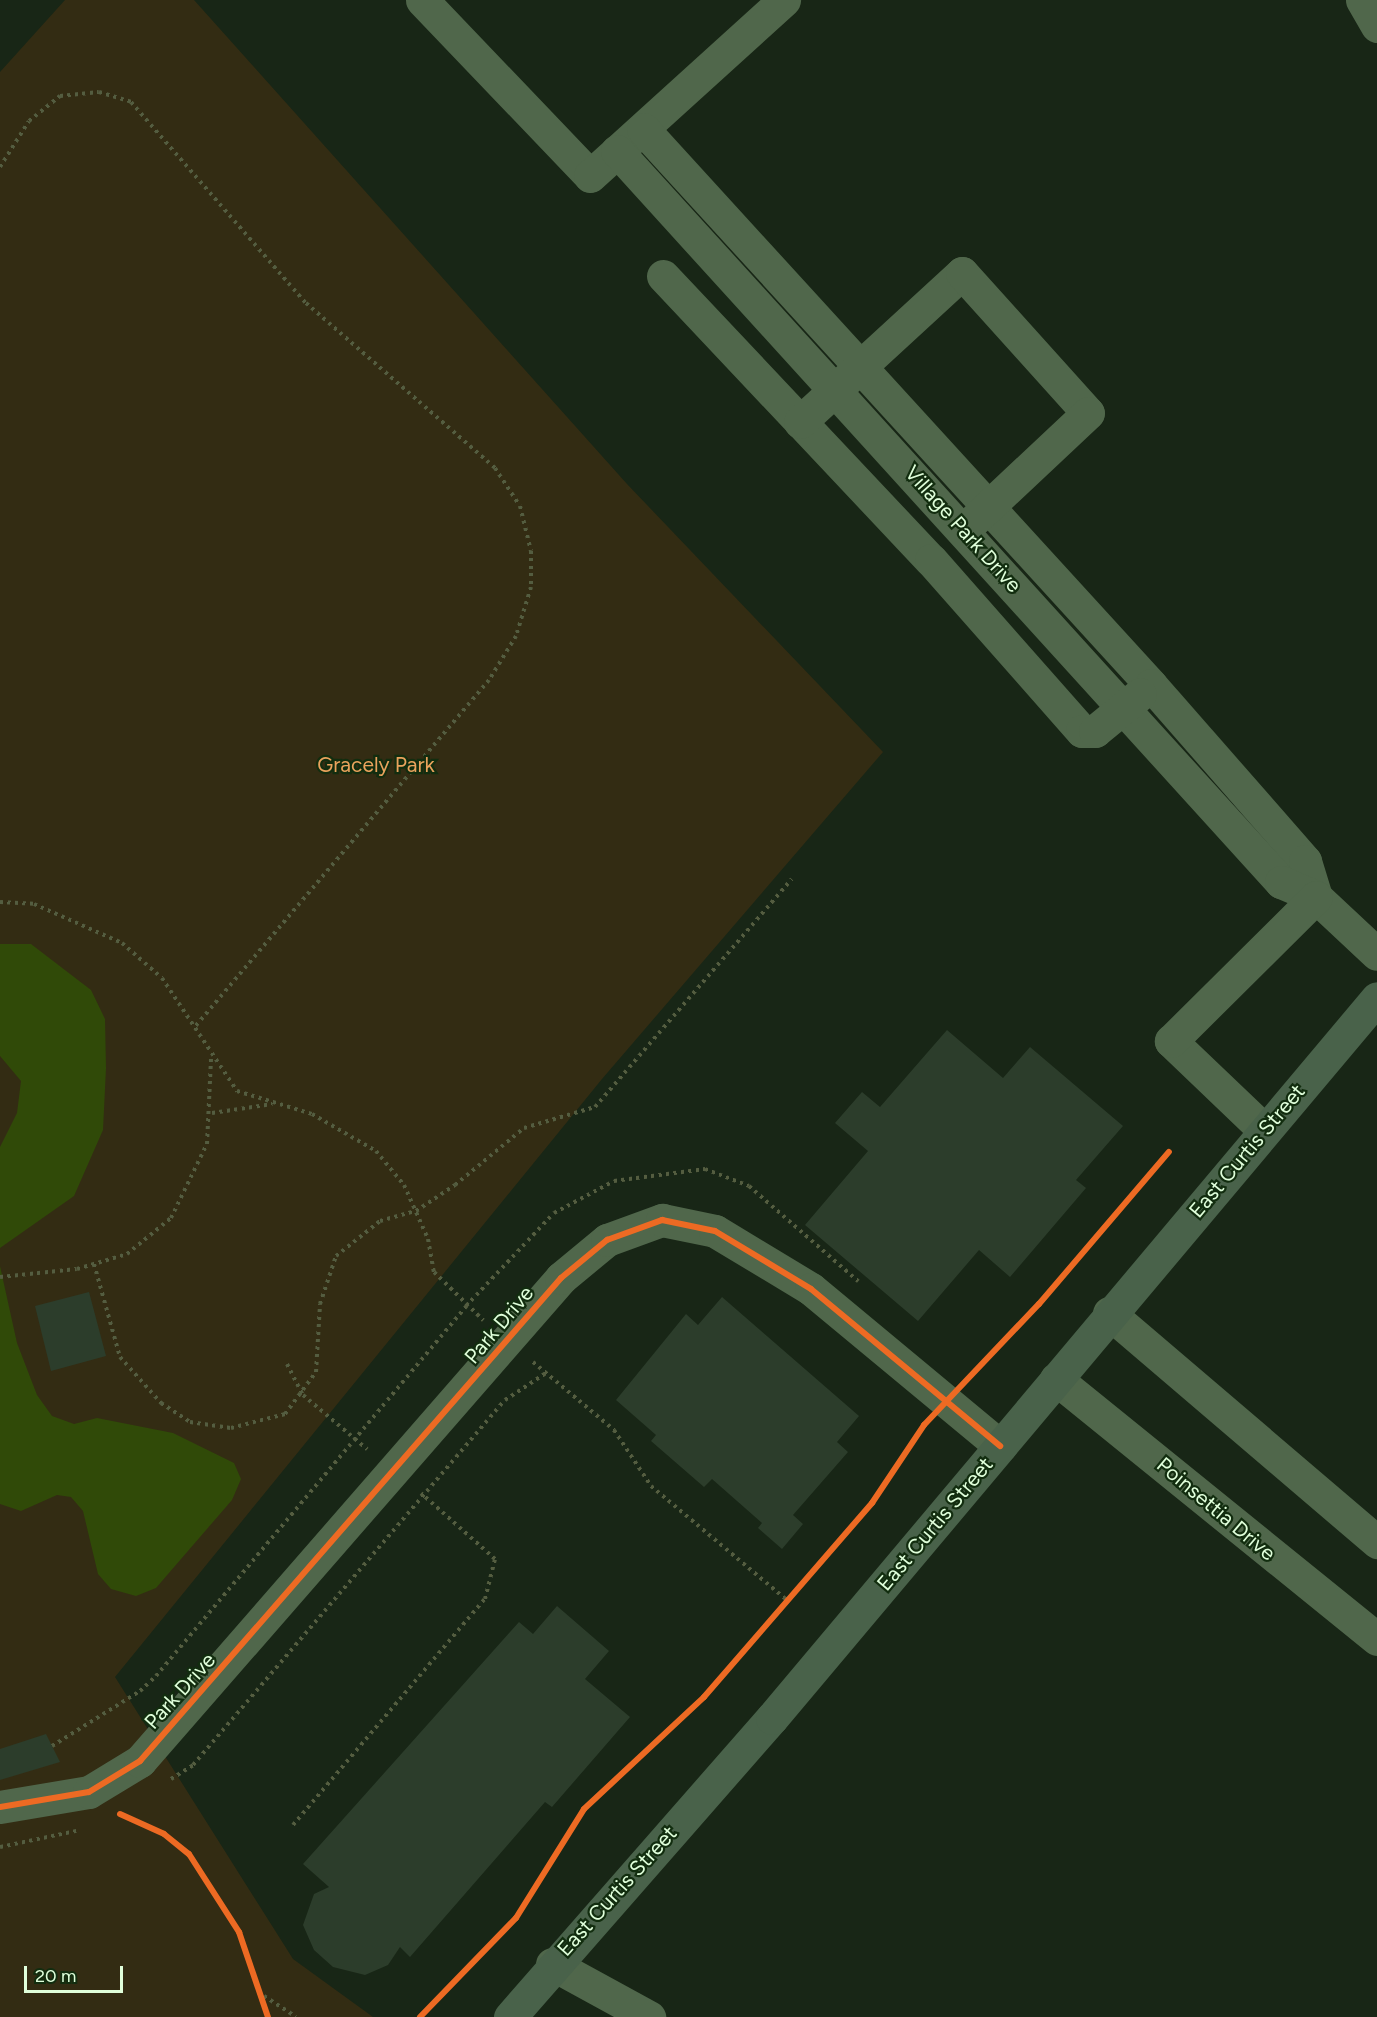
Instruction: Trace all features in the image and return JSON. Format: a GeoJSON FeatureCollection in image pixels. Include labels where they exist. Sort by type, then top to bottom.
{"type":"FeatureCollection","features":[{"type":"Feature","properties":{"kind":"main road","name":"East Curtis Street"},"geometry":{"type":"LineString","coordinates":[[510,2017],[552,1964],[772,1718],[1109,1313],[1377,998]]}},
{"type":"Feature","properties":{"kind":"street"},"geometry":{"type":"LineString","coordinates":[[422,0],[591,176],[784,0]]}},
{"type":"Feature","properties":{"kind":"street"},"geometry":{"type":"LineString","coordinates":[[1362,0],[1377,26]]}},
{"type":"Feature","properties":{"kind":"street","name":"Village Park Drive"},"geometry":{"type":"LineString","coordinates":[[643,129],[859,367],[1124,708],[1281,882],[1316,897],[1377,954]]}},
{"type":"Feature","properties":{"kind":"street","name":"Village Park Drive"},"geometry":{"type":"LineString","coordinates":[[617,151],[834,387],[1151,685],[1305,861],[1316,897]]}},
{"type":"Feature","properties":{"kind":"street"},"geometry":{"type":"LineString","coordinates":[[800,422],[834,387],[962,273],[1088,413],[931,560]]}},
{"type":"Feature","properties":{"kind":"street"},"geometry":{"type":"LineString","coordinates":[[663,276],[931,560],[1082,731],[1095,731],[1151,685]]}},
{"type":"Feature","properties":{"kind":"street"},"geometry":{"type":"LineString","coordinates":[[1264,1130],[1172,1041],[1316,897]]}},
{"type":"Feature","properties":{"kind":"street","name":"Park Drive"},"geometry":{"type":"LineString","coordinates":[[0,1807],[88,1792],[140,1761],[561,1278],[607,1240],[663,1220],[715,1231],[811,1289],[1000,1446]]}},
{"type":"Feature","properties":{"kind":"street"},"geometry":{"type":"LineString","coordinates":[[1109,1313],[1377,1542]]}},
{"type":"Feature","properties":{"kind":"street","name":"Poinsettia Drive"},"geometry":{"type":"LineString","coordinates":[[1056,1379],[1377,1639]]}},
{"type":"Feature","properties":{"kind":"street"},"geometry":{"type":"LineString","coordinates":[[552,1964],[649,2017]]}},
{"type":"Feature","properties":{"kind":"path"},"geometry":{"type":"LineString","coordinates":[[0,167],[29,121],[60,96],[99,92],[131,102],[306,303],[495,468],[520,506],[531,551],[531,587],[516,636],[489,680],[194,1028]]}},
{"type":"Feature","properties":{"kind":"path"},"geometry":{"type":"LineString","coordinates":[[94,1264],[120,1357],[161,1403],[190,1422],[231,1428],[285,1414],[303,1395],[316,1372],[320,1304],[336,1256],[380,1221],[416,1211],[524,1128],[595,1107],[792,879]]}},
{"type":"Feature","properties":{"kind":"path"},"geometry":{"type":"LineString","coordinates":[[0,902],[34,904],[122,943],[162,978],[211,1057],[237,1091],[321,1118],[376,1151],[404,1185],[416,1211],[434,1272],[491,1326]]}},
{"type":"Feature","properties":{"kind":"path"},"geometry":{"type":"LineString","coordinates":[[0,1277],[94,1264],[127,1254],[171,1218],[196,1173],[212,1113],[211,1057]]}},
{"type":"Feature","properties":{"kind":"path"},"geometry":{"type":"LineString","coordinates":[[212,1113],[272,1104]]}},
{"type":"Feature","properties":{"kind":"path"},"geometry":{"type":"LineString","coordinates":[[530,1359],[614,1430],[651,1486],[789,1602]]}},
{"type":"Feature","properties":{"kind":"path"},"geometry":{"type":"LineString","coordinates":[[287,1364],[303,1395],[371,1452]]}},
{"type":"Feature","properties":{"kind":"path"},"geometry":{"type":"LineString","coordinates":[[293,1825],[485,1599],[495,1559],[416,1489]]}},
{"type":"Feature","properties":{"kind":"path"},"geometry":{"type":"LineString","coordinates":[[264,1996],[296,2017]]}},
{"type":"Feature","properties":{"kind":"green space","name":"Gracely Park"},"geometry":{"type":"Polygon","coordinates":[[[65,0],[194,0],[627,484],[883,752],[602,1079],[115,1677],[293,1959],[373,2017],[0,2017],[0,72],[65,0]]]}},
{"type":"Feature","properties":{"kind":"shaded area"},"geometry":{"type":"Polygon","coordinates":[[[0,944],[31,944],[91,990],[105,1019],[106,1068],[103,1130],[74,1196],[0,1248],[0,1147],[17,1113],[21,1081],[0,1056],[0,944]]]}},
{"type":"Feature","properties":{"kind":"shaded area"},"geometry":{"type":"Polygon","coordinates":[[[0,1266],[17,1343],[37,1395],[52,1416],[74,1424],[97,1418],[173,1433],[234,1463],[241,1479],[232,1500],[156,1588],[136,1596],[111,1589],[98,1574],[83,1511],[71,1497],[57,1495],[21,1511],[0,1504],[0,1266]]]}},
{"type":"Feature","properties":{"kind":"building"},"geometry":{"type":"Polygon","coordinates":[[[947,1030],[1003,1078],[1030,1047],[1123,1126],[1076,1180],[1086,1188],[1010,1277],[979,1250],[918,1321],[805,1225],[868,1151],[835,1123],[862,1092],[880,1107],[947,1030]]]}},
{"type":"Feature","properties":{"kind":"building"},"geometry":{"type":"Polygon","coordinates":[[[89,1292],[106,1356],[51,1371],[35,1306],[89,1292]]]}},
{"type":"Feature","properties":{"kind":"building"},"geometry":{"type":"Polygon","coordinates":[[[722,1297],[859,1416],[837,1442],[848,1452],[793,1515],[803,1524],[782,1549],[758,1528],[762,1523],[712,1479],[704,1487],[651,1441],[656,1435],[616,1400],[686,1314],[698,1325],[722,1297]]]}},
{"type":"Feature","properties":{"kind":"building"},"geometry":{"type":"Polygon","coordinates":[[[557,1606],[609,1651],[585,1679],[630,1717],[552,1807],[545,1802],[410,1957],[400,1947],[388,1965],[365,1975],[333,1967],[314,1950],[303,1925],[314,1894],[329,1887],[303,1864],[519,1622],[533,1634],[557,1606]]]}},
{"type":"Feature","properties":{"kind":"building"},"geometry":{"type":"Polygon","coordinates":[[[46,1734],[60,1762],[0,1780],[0,1749],[46,1734]]]}},
{"type":"Feature","properties":{"kind":"cycle path"},"geometry":{"type":"LineString","coordinates":[[420,2017],[516,1918],[584,1809],[704,1697],[872,1503],[924,1425],[1039,1304],[1169,1152]]}},
{"type":"Feature","properties":{"kind":"cycle path"},"geometry":{"type":"LineString","coordinates":[[0,1807],[89,1792],[140,1761],[561,1278],[607,1240],[662,1220],[715,1231],[811,1289],[1000,1446]]}},
{"type":"Feature","properties":{"kind":"cycle path"},"geometry":{"type":"LineString","coordinates":[[120,1814],[164,1834],[189,1854],[239,1932],[268,2017]]}}]}
